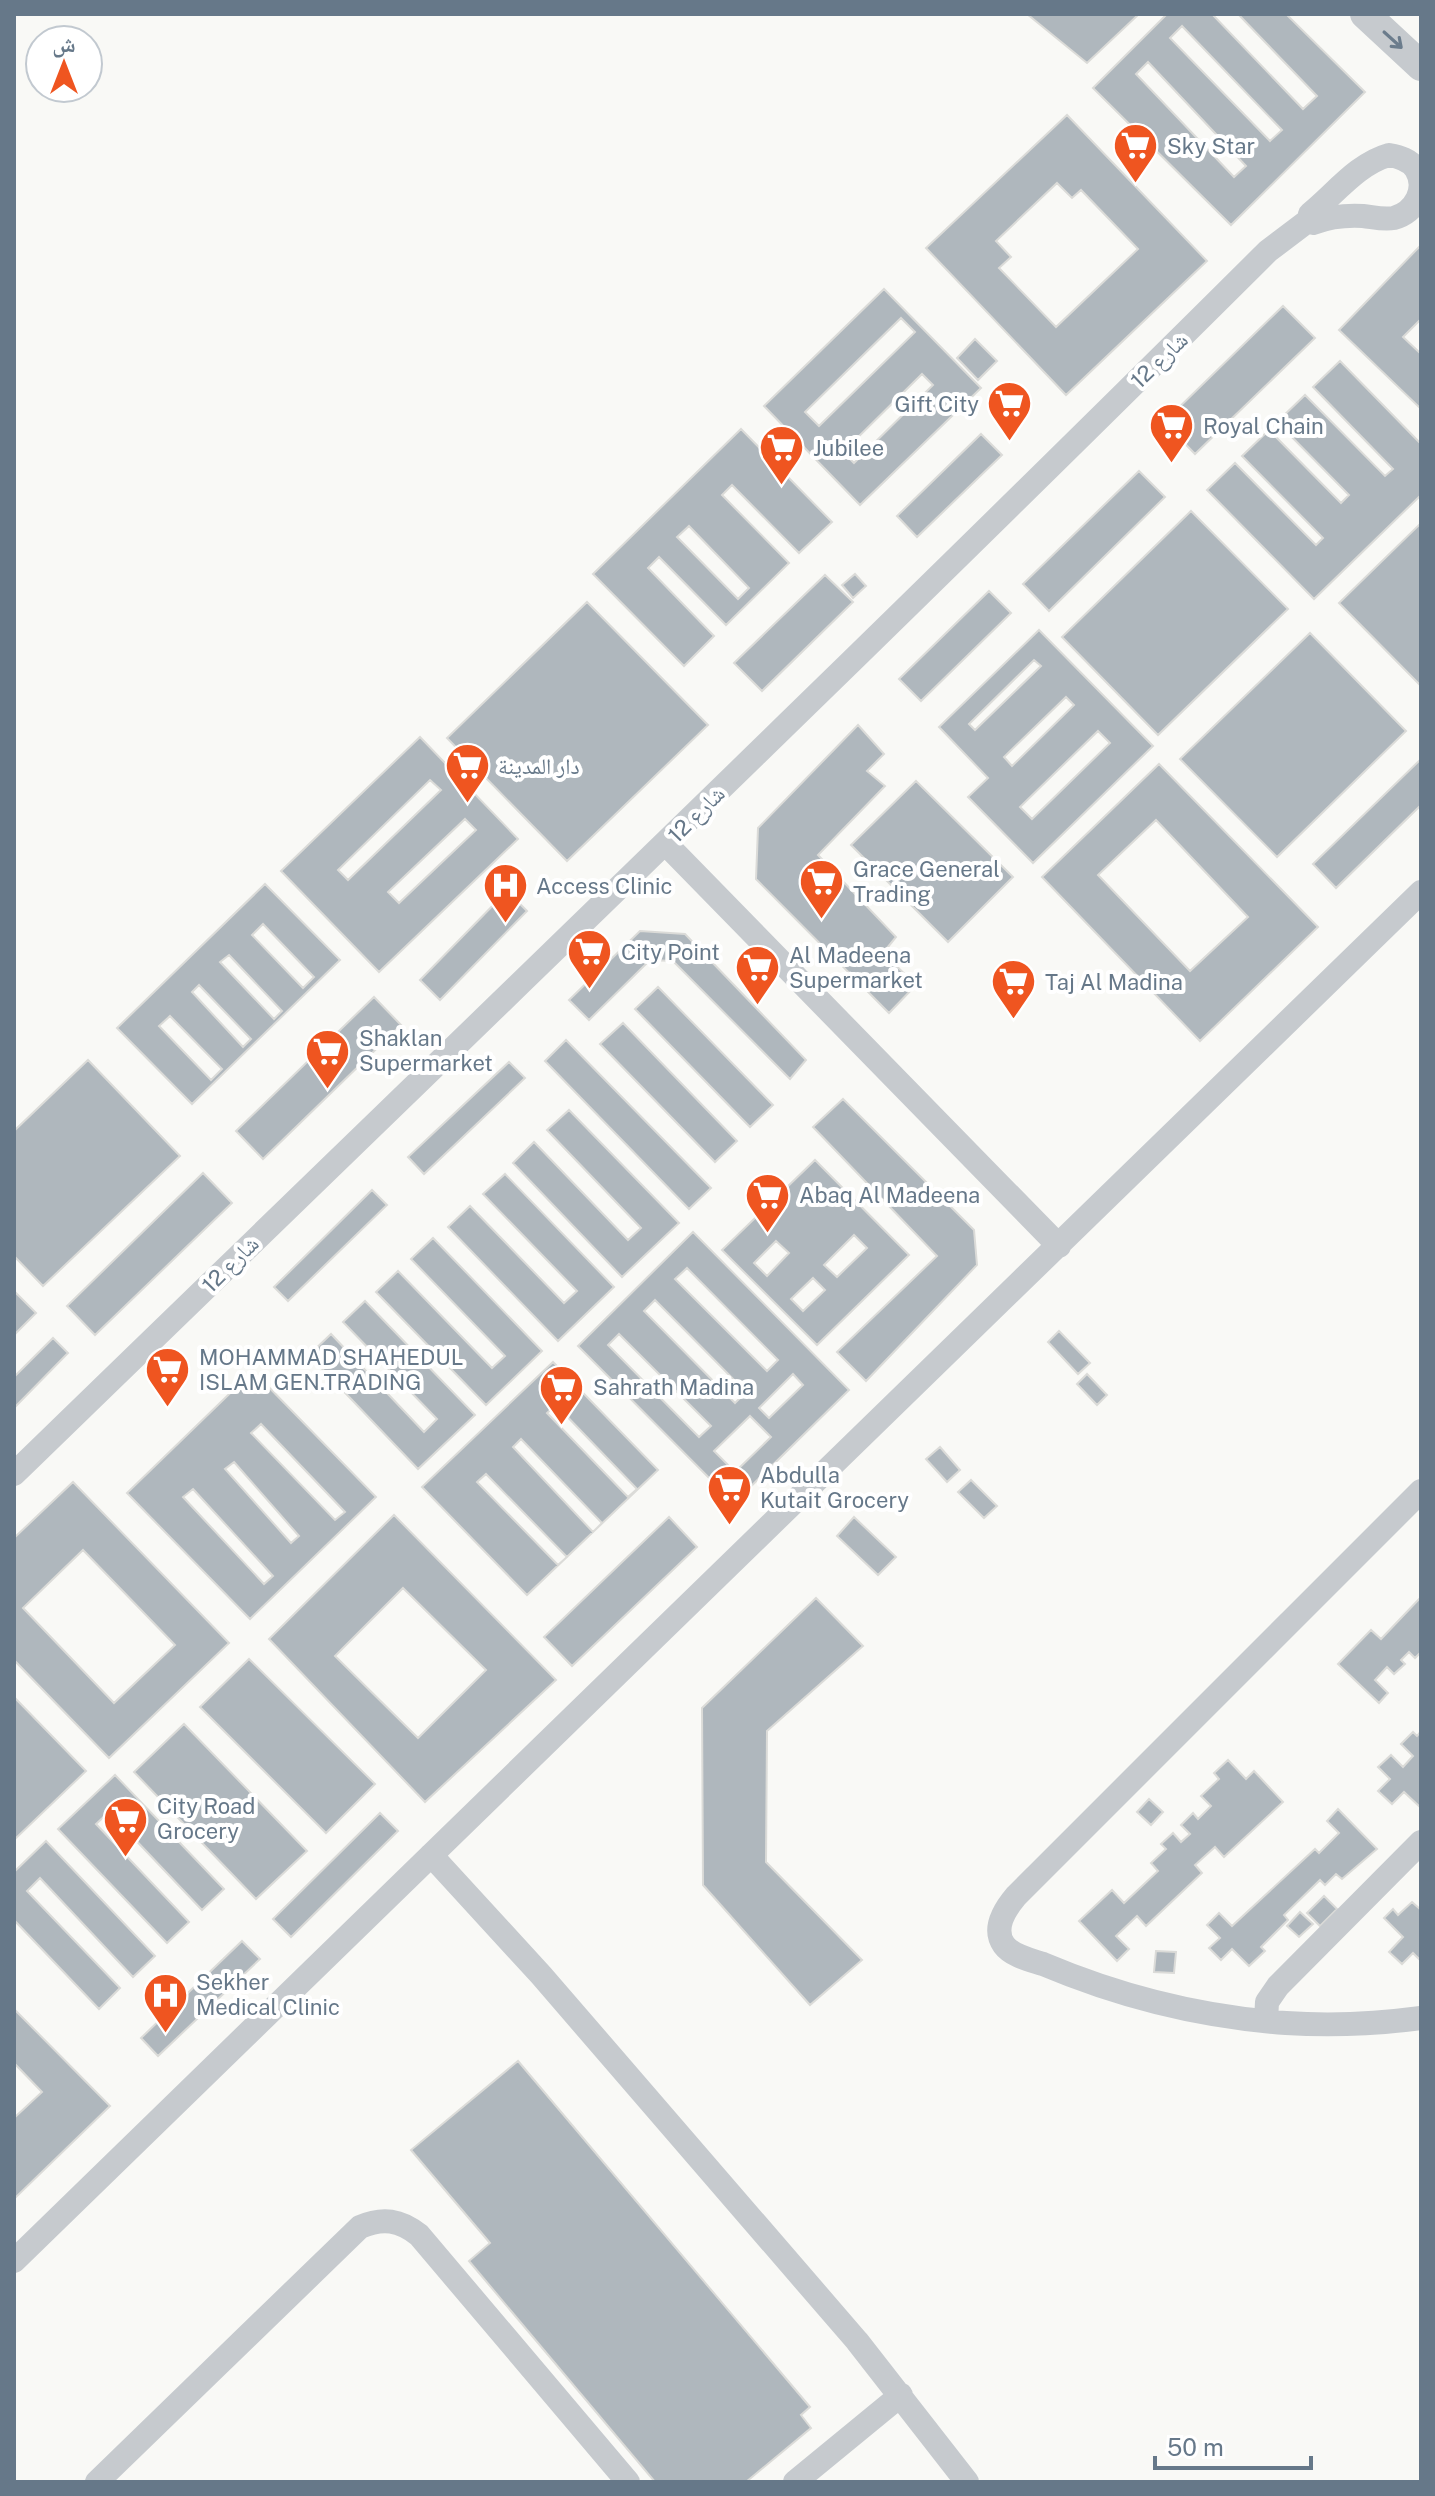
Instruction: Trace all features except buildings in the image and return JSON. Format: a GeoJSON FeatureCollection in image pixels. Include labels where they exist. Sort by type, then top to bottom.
{"type":"FeatureCollection","features":[{"type":"Feature","properties":{"kind":"street"},"geometry":{"type":"LineString","coordinates":[[1365,14],[1421,66]]}},
{"type":"Feature","properties":{"kind":"street","name":"شارع 12"},"geometry":{"type":"LineString","coordinates":[[14,1474],[666,844],[1268,251],[1309,220]]}},
{"type":"Feature","properties":{"kind":"street"},"geometry":{"type":"LineString","coordinates":[[666,844],[1059,1246]]}},
{"type":"Feature","properties":{"kind":"street"},"geometry":{"type":"LineString","coordinates":[[14,2261],[1421,892]]}},
{"type":"Feature","properties":{"kind":"street"},"geometry":{"type":"LineString","coordinates":[[1421,1491],[1016,1896],[1000,1919],[1000,1933],[1005,1946],[1013,1952],[1081,1980],[1150,2002],[1266,2021],[1339,2025],[1421,2018]]}},
{"type":"Feature","properties":{"kind":"street"},"geometry":{"type":"LineString","coordinates":[[1266,2021],[1267,2002],[1278,1986],[1421,1842]]}},
{"type":"Feature","properties":{"kind":"street"},"geometry":{"type":"LineString","coordinates":[[431,1855],[541,1975],[857,2341],[967,2482]]}},
{"type":"Feature","properties":{"kind":"street"},"geometry":{"type":"LineString","coordinates":[[97,2482],[348,2237],[375,2220],[391,2220],[407,2225],[419,2235],[628,2482]]}},
{"type":"Feature","properties":{"kind":"street"},"geometry":{"type":"LineString","coordinates":[[795,2482],[901,2395]]}},
{"type":"Feature","properties":{"kind":"place","name":"Sky Star"},"geometry":{"type":"Point","coordinates":[1136,185]}},
{"type":"Feature","properties":{"kind":"place","name":"Gift City"},"geometry":{"type":"Point","coordinates":[1010,443]}},
{"type":"Feature","properties":{"kind":"place","name":"Royal Chain"},"geometry":{"type":"Point","coordinates":[1172,465]}},
{"type":"Feature","properties":{"kind":"place","name":"Jubilee"},"geometry":{"type":"Point","coordinates":[782,487]}},
{"type":"Feature","properties":{"kind":"place","name":"دار المدينة"},"geometry":{"type":"Point","coordinates":[467,805]}},
{"type":"Feature","properties":{"kind":"place","name":"Grace General Trading"},"geometry":{"type":"Point","coordinates":[822,921]}},
{"type":"Feature","properties":{"kind":"place","name":"Access Clinic"},"geometry":{"type":"Point","coordinates":[505,925]}},
{"type":"Feature","properties":{"kind":"place","name":"City Point"},"geometry":{"type":"Point","coordinates":[590,991]}},
{"type":"Feature","properties":{"kind":"place","name":"Al Madeena Supermarket"},"geometry":{"type":"Point","coordinates":[758,1007]}},
{"type":"Feature","properties":{"kind":"place","name":"Taj Al Madina"},"geometry":{"type":"Point","coordinates":[1014,1021]}},
{"type":"Feature","properties":{"kind":"place","name":"Shaklan Supermarket"},"geometry":{"type":"Point","coordinates":[328,1090]}},
{"type":"Feature","properties":{"kind":"place","name":"Abaq Al Madeena"},"geometry":{"type":"Point","coordinates":[768,1234]}},
{"type":"Feature","properties":{"kind":"place","name":"MOHAMMAD SHAHEDUL ISLAM GEN.TRADING"},"geometry":{"type":"Point","coordinates":[168,1409]}},
{"type":"Feature","properties":{"kind":"place","name":"Sahrath Madina"},"geometry":{"type":"Point","coordinates":[562,1426]}},
{"type":"Feature","properties":{"kind":"place","name":"Abdulla Kutait Grocery"},"geometry":{"type":"Point","coordinates":[729,1527]}},
{"type":"Feature","properties":{"kind":"place","name":"City Road Grocery"},"geometry":{"type":"Point","coordinates":[126,1858]}},
{"type":"Feature","properties":{"kind":"place","name":"Sekher Medical Clinic"},"geometry":{"type":"Point","coordinates":[165,2034]}}]}
